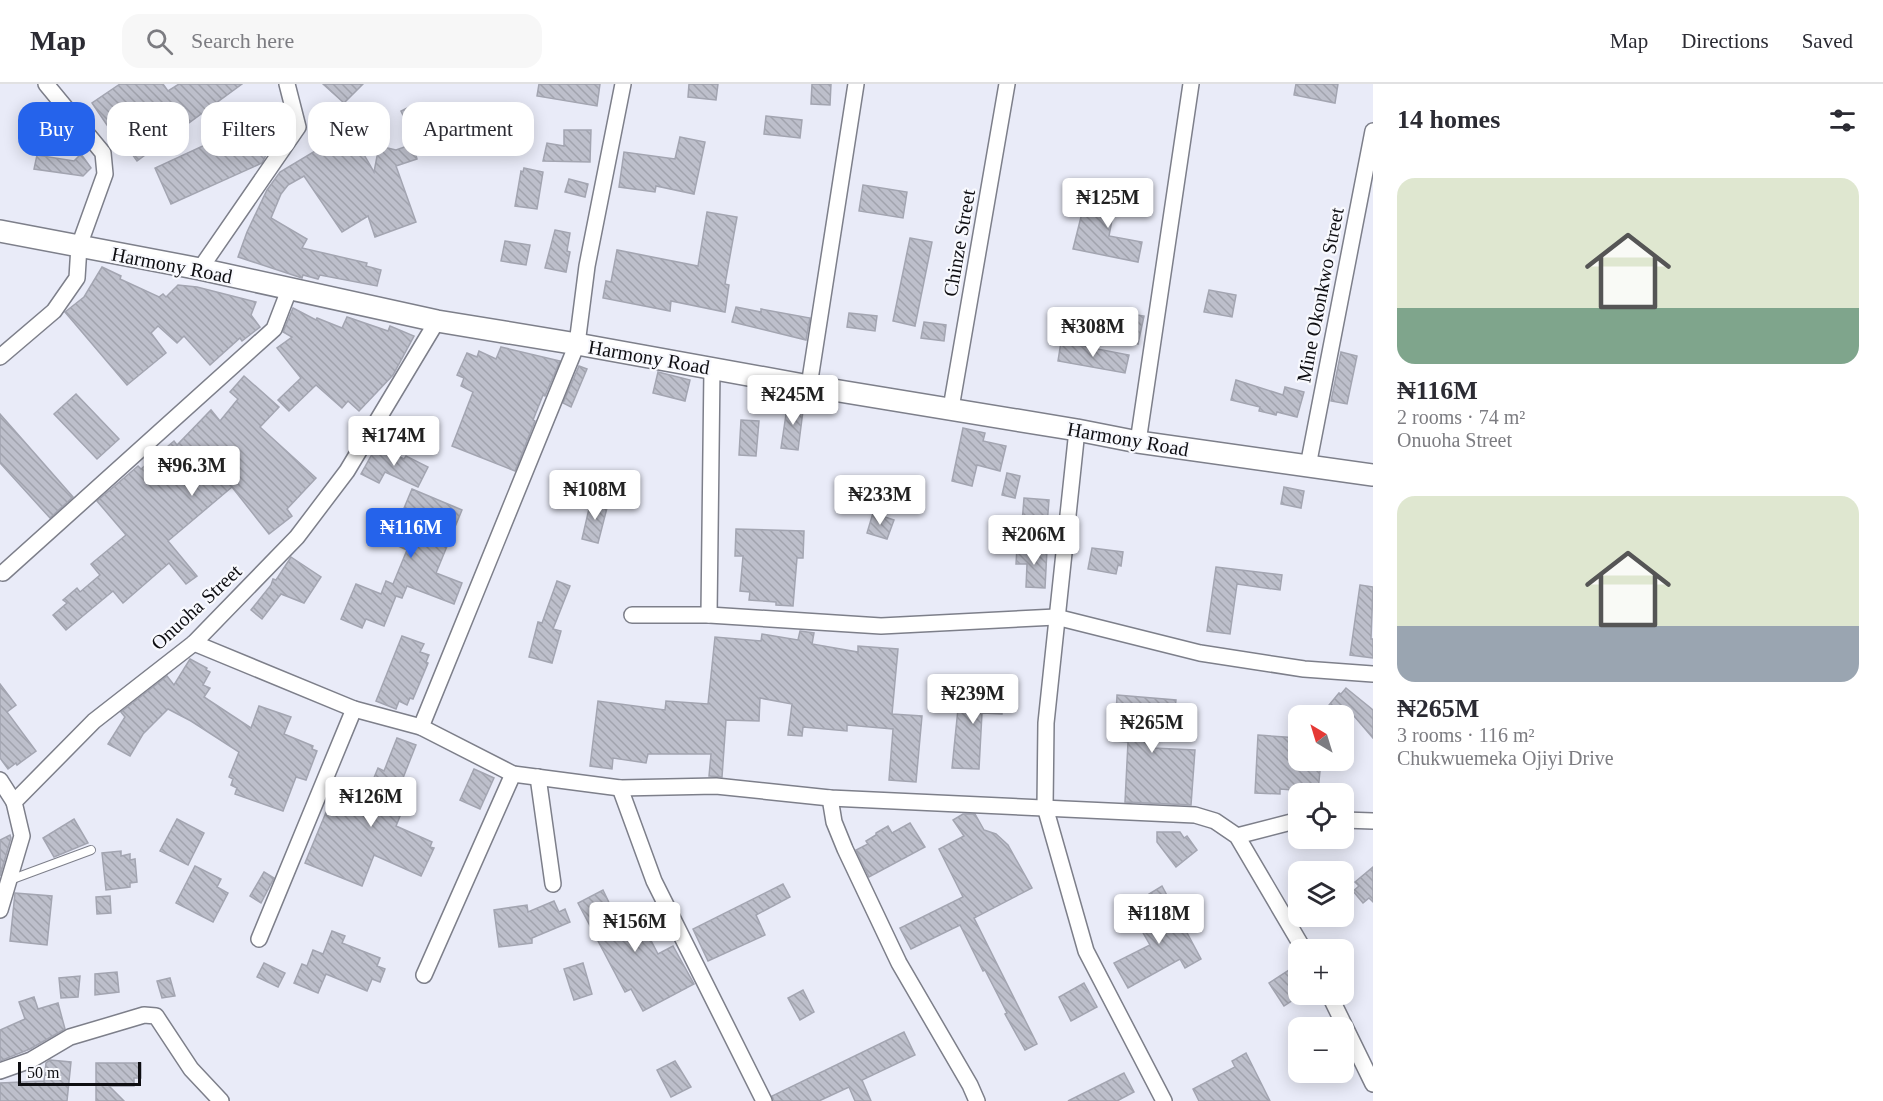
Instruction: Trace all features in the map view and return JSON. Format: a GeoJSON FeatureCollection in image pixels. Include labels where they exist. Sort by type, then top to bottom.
{"type":"FeatureCollection","features":[{"type":"Feature","properties":{"kind":"main road","name":"Harmony Road"},"geometry":{"type":"LineString","coordinates":[[0,231],[200,269],[437,321],[1138,442],[1373,475]]}},
{"type":"Feature","properties":{"kind":"street"},"geometry":{"type":"LineString","coordinates":[[0,357],[54,311],[77,278],[79,246],[105,174],[103,153],[46,84]]}},
{"type":"Feature","properties":{"kind":"street"},"geometry":{"type":"LineString","coordinates":[[200,269],[298,127],[287,84]]}},
{"type":"Feature","properties":{"kind":"street"},"geometry":{"type":"LineString","coordinates":[[421,727],[577,344],[587,266],[623,84]]}},
{"type":"Feature","properties":{"kind":"street"},"geometry":{"type":"LineString","coordinates":[[809,386],[856,84]]}},
{"type":"Feature","properties":{"kind":"street","name":"Chinze Street"},"geometry":{"type":"LineString","coordinates":[[951,408],[1007,84]]}},
{"type":"Feature","properties":{"kind":"street"},"geometry":{"type":"LineString","coordinates":[[1138,442],[1191,84]]}},
{"type":"Feature","properties":{"kind":"street","name":"Mine Okonkwo Street"},"geometry":{"type":"LineString","coordinates":[[1308,466],[1373,131]]}},
{"type":"Feature","properties":{"kind":"street"},"geometry":{"type":"LineString","coordinates":[[3,573],[274,329],[289,290]]}},
{"type":"Feature","properties":{"kind":"street","name":"Onuoha Street"},"geometry":{"type":"LineString","coordinates":[[14,802],[94,721],[194,643],[297,537],[347,471],[437,321]]}},
{"type":"Feature","properties":{"kind":"street"},"geometry":{"type":"LineString","coordinates":[[709,615],[712,369]]}},
{"type":"Feature","properties":{"kind":"street"},"geometry":{"type":"LineString","coordinates":[[1077,430],[1046,723],[1046,807],[1086,951],[1164,1101]]}},
{"type":"Feature","properties":{"kind":"street"},"geometry":{"type":"LineString","coordinates":[[632,615],[709,615],[881,626],[1056,617],[1200,653],[1304,669],[1373,674]]}},
{"type":"Feature","properties":{"kind":"street"},"geometry":{"type":"LineString","coordinates":[[194,643],[354,709],[421,727],[513,774],[620,788],[716,786],[830,798],[1195,815],[1215,822],[1237,836],[1298,939]]}},
{"type":"Feature","properties":{"kind":"street"},"geometry":{"type":"LineString","coordinates":[[259,939],[354,709]]}},
{"type":"Feature","properties":{"kind":"street"},"geometry":{"type":"LineString","coordinates":[[424,975],[513,774]]}},
{"type":"Feature","properties":{"kind":"street"},"geometry":{"type":"LineString","coordinates":[[538,777],[553,884]]}},
{"type":"Feature","properties":{"kind":"street"},"geometry":{"type":"LineString","coordinates":[[0,780],[14,802],[22,836],[0,910]]}},
{"type":"Feature","properties":{"kind":"street"},"geometry":{"type":"LineString","coordinates":[[620,788],[654,881],[764,1101]]}},
{"type":"Feature","properties":{"kind":"street"},"geometry":{"type":"LineString","coordinates":[[830,798],[834,822],[845,849],[899,963],[977,1101]]}},
{"type":"Feature","properties":{"kind":"street"},"geometry":{"type":"LineString","coordinates":[[1354,820],[1373,821]]}},
{"type":"Feature","properties":{"kind":"street"},"geometry":{"type":"LineString","coordinates":[[1237,836],[1288,823]]}},
{"type":"Feature","properties":{"kind":"street"},"geometry":{"type":"LineString","coordinates":[[1334,1005],[1373,1084]]}},
{"type":"Feature","properties":{"kind":"street"},"geometry":{"type":"LineString","coordinates":[[0,1071],[31,1060],[70,1037],[144,1015],[156,1016],[191,1069],[221,1101]]}},
{"type":"Feature","properties":{"kind":"lane"},"geometry":{"type":"LineString","coordinates":[[10,880],[91,850]]}},
{"type":"Feature","properties":{"kind":"building"},"geometry":{"type":"Polygon","coordinates":[[[120,84],[163,84],[168,91],[179,84],[242,84],[217,102],[201,102],[201,114],[189,123],[189,102],[107,102],[107,125],[93,102],[120,84]]]}},
{"type":"Feature","properties":{"kind":"building"},"geometry":{"type":"Polygon","coordinates":[[[323,84],[363,84],[345,102],[323,84]]]}},
{"type":"Feature","properties":{"kind":"building"},"geometry":{"type":"Polygon","coordinates":[[[539,84],[600,84],[597,106],[537,96],[539,84]]]}},
{"type":"Feature","properties":{"kind":"building"},"geometry":{"type":"Polygon","coordinates":[[[689,84],[718,84],[716,100],[688,97],[689,84]]]}},
{"type":"Feature","properties":{"kind":"building"},"geometry":{"type":"Polygon","coordinates":[[[812,84],[831,84],[830,105],[811,104],[812,84]]]}},
{"type":"Feature","properties":{"kind":"building"},"geometry":{"type":"Polygon","coordinates":[[[1296,84],[1338,84],[1335,103],[1294,95],[1296,84]]]}},
{"type":"Feature","properties":{"kind":"building"},"geometry":{"type":"Polygon","coordinates":[[[766,116],[802,120],[800,138],[764,134],[766,116]]]}},
{"type":"Feature","properties":{"kind":"building"},"geometry":{"type":"Polygon","coordinates":[[[564,130],[591,130],[590,162],[543,161],[547,143],[564,146],[564,130]]]}},
{"type":"Feature","properties":{"kind":"building"},"geometry":{"type":"Polygon","coordinates":[[[680,137],[705,142],[694,194],[656,186],[655,192],[619,187],[624,152],[675,159],[680,137]]]}},
{"type":"Feature","properties":{"kind":"building"},"geometry":{"type":"Polygon","coordinates":[[[201,147],[201,156],[266,156],[262,163],[171,204],[155,168],[181,156],[189,156],[189,152],[201,147]]]}},
{"type":"Feature","properties":{"kind":"building"},"geometry":{"type":"Polygon","coordinates":[[[402,148],[402,156],[416,156],[417,159],[396,166],[416,222],[375,237],[368,216],[342,232],[304,176],[288,185],[281,194],[271,218],[307,239],[302,248],[367,263],[366,266],[381,270],[377,286],[320,275],[318,279],[303,275],[302,278],[238,257],[267,190],[280,172],[308,155],[365,156],[374,172],[377,156],[390,156],[390,149],[402,148]]]}},
{"type":"Feature","properties":{"kind":"building"},"geometry":{"type":"Polygon","coordinates":[[[37,156],[74,161],[82,156],[91,168],[83,176],[34,169],[37,156]]]}},
{"type":"Feature","properties":{"kind":"building"},"geometry":{"type":"Polygon","coordinates":[[[133,156],[144,156],[137,161],[133,156]]]}},
{"type":"Feature","properties":{"kind":"building"},"geometry":{"type":"Polygon","coordinates":[[[524,168],[543,172],[537,209],[515,206],[521,171],[523,172],[524,168]]]}},
{"type":"Feature","properties":{"kind":"building"},"geometry":{"type":"Polygon","coordinates":[[[569,179],[588,184],[585,197],[565,192],[569,179]]]}},
{"type":"Feature","properties":{"kind":"building"},"geometry":{"type":"Polygon","coordinates":[[[863,185],[907,192],[903,218],[859,211],[863,185]]]}},
{"type":"Feature","properties":{"kind":"building"},"geometry":{"type":"Polygon","coordinates":[[[1101,194],[1149,202],[1147,214],[1114,209],[1109,236],[1142,242],[1138,262],[1073,249],[1083,209],[1098,212],[1101,194]]]}},
{"type":"Feature","properties":{"kind":"building"},"geometry":{"type":"Polygon","coordinates":[[[707,212],[737,217],[725,284],[729,285],[725,312],[671,301],[670,311],[603,298],[606,281],[611,282],[617,250],[698,266],[707,212]]]}},
{"type":"Feature","properties":{"kind":"building"},"geometry":{"type":"Polygon","coordinates":[[[555,230],[570,233],[567,251],[570,252],[566,272],[545,268],[555,230]]]}},
{"type":"Feature","properties":{"kind":"building"},"geometry":{"type":"Polygon","coordinates":[[[910,238],[932,242],[915,326],[893,321],[910,238]]]}},
{"type":"Feature","properties":{"kind":"building"},"geometry":{"type":"Polygon","coordinates":[[[505,241],[530,245],[526,265],[501,261],[505,241]]]}},
{"type":"Feature","properties":{"kind":"building"},"geometry":{"type":"Polygon","coordinates":[[[102,267],[121,276],[120,279],[159,297],[163,294],[166,297],[178,285],[197,287],[256,302],[251,315],[260,327],[242,341],[240,338],[210,365],[184,336],[177,343],[158,326],[151,333],[166,353],[127,385],[65,312],[84,297],[102,267]]]}},
{"type":"Feature","properties":{"kind":"building"},"geometry":{"type":"Polygon","coordinates":[[[1209,290],[1236,295],[1232,317],[1204,312],[1209,290]]]}},
{"type":"Feature","properties":{"kind":"building"},"geometry":{"type":"Polygon","coordinates":[[[736,307],[810,318],[806,340],[732,322],[736,307]]]}},
{"type":"Feature","properties":{"kind":"building"},"geometry":{"type":"Polygon","coordinates":[[[293,308],[316,320],[317,318],[342,328],[347,317],[388,331],[390,326],[414,336],[393,375],[359,411],[348,401],[342,408],[316,385],[289,411],[278,400],[301,378],[277,348],[292,337],[283,332],[293,308]]]}},
{"type":"Feature","properties":{"kind":"building"},"geometry":{"type":"Polygon","coordinates":[[[849,313],[877,316],[875,331],[847,327],[849,313]]]}},
{"type":"Feature","properties":{"kind":"building"},"geometry":{"type":"Polygon","coordinates":[[[1131,314],[1144,316],[1138,344],[1125,341],[1131,314]]]}},
{"type":"Feature","properties":{"kind":"building"},"geometry":{"type":"Polygon","coordinates":[[[924,322],[946,325],[944,341],[921,338],[924,322]]]}},
{"type":"Feature","properties":{"kind":"building"},"geometry":{"type":"Polygon","coordinates":[[[1061,342],[1129,355],[1125,373],[1058,361],[1061,342]]]}},
{"type":"Feature","properties":{"kind":"building"},"geometry":{"type":"Polygon","coordinates":[[[501,347],[560,361],[545,396],[543,395],[515,471],[452,446],[473,392],[461,386],[464,378],[457,375],[467,353],[477,357],[479,351],[496,359],[501,347]]]}},
{"type":"Feature","properties":{"kind":"building"},"geometry":{"type":"Polygon","coordinates":[[[1341,352],[1357,356],[1347,404],[1331,401],[1341,352]]]}},
{"type":"Feature","properties":{"kind":"building"},"geometry":{"type":"Polygon","coordinates":[[[579,366],[587,369],[571,407],[563,403],[579,366]]]}},
{"type":"Feature","properties":{"kind":"building"},"geometry":{"type":"Polygon","coordinates":[[[658,372],[690,380],[685,401],[653,393],[658,372]]]}},
{"type":"Feature","properties":{"kind":"building"},"geometry":{"type":"Polygon","coordinates":[[[244,376],[279,407],[260,427],[316,478],[287,509],[292,516],[269,534],[232,487],[168,541],[197,576],[186,584],[169,563],[123,603],[113,591],[66,630],[53,615],[67,603],[63,600],[77,588],[80,592],[100,575],[91,564],[126,535],[97,501],[138,466],[141,469],[174,441],[177,445],[211,410],[220,421],[238,399],[230,392],[244,376]]]}},
{"type":"Feature","properties":{"kind":"building"},"geometry":{"type":"Polygon","coordinates":[[[1236,380],[1283,395],[1285,387],[1304,392],[1297,417],[1277,412],[1276,415],[1259,411],[1260,407],[1231,400],[1236,380]]]}},
{"type":"Feature","properties":{"kind":"building"},"geometry":{"type":"Polygon","coordinates":[[[76,394],[119,439],[97,459],[54,414],[76,394]]]}},
{"type":"Feature","properties":{"kind":"building"},"geometry":{"type":"Polygon","coordinates":[[[788,401],[804,403],[798,450],[781,448],[788,401]]]}},
{"type":"Feature","properties":{"kind":"building"},"geometry":{"type":"Polygon","coordinates":[[[0,414],[73,497],[50,518],[0,463],[0,414]]]}},
{"type":"Feature","properties":{"kind":"building"},"geometry":{"type":"Polygon","coordinates":[[[741,420],[759,421],[756,456],[739,455],[741,420]]]}},
{"type":"Feature","properties":{"kind":"building"},"geometry":{"type":"Polygon","coordinates":[[[963,428],[985,433],[983,441],[1006,446],[1000,471],[977,465],[972,486],[952,481],[963,428]]]}},
{"type":"Feature","properties":{"kind":"building"},"geometry":{"type":"Polygon","coordinates":[[[376,447],[381,447],[404,459],[406,456],[428,467],[418,487],[385,472],[379,483],[361,474],[376,447]]]}},
{"type":"Feature","properties":{"kind":"building"},"geometry":{"type":"Polygon","coordinates":[[[1007,473],[1020,476],[1015,498],[1002,495],[1007,473]]]}},
{"type":"Feature","properties":{"kind":"building"},"geometry":{"type":"Polygon","coordinates":[[[1284,487],[1304,491],[1301,508],[1281,504],[1284,487]]]}},
{"type":"Feature","properties":{"kind":"building"},"geometry":{"type":"Polygon","coordinates":[[[412,489],[462,510],[436,573],[462,583],[454,604],[407,586],[402,598],[396,596],[384,626],[366,619],[362,628],[341,619],[356,584],[381,594],[386,581],[393,584],[407,550],[376,536],[384,519],[397,525],[412,489]]]}},
{"type":"Feature","properties":{"kind":"building"},"geometry":{"type":"Polygon","coordinates":[[[1024,498],[1049,500],[1047,525],[1022,523],[1024,498]]]}},
{"type":"Feature","properties":{"kind":"building"},"geometry":{"type":"Polygon","coordinates":[[[591,500],[608,504],[598,543],[582,539],[591,500]]]}},
{"type":"Feature","properties":{"kind":"building"},"geometry":{"type":"Polygon","coordinates":[[[873,513],[894,520],[887,539],[867,533],[873,513]]]}},
{"type":"Feature","properties":{"kind":"building"},"geometry":{"type":"Polygon","coordinates":[[[736,529],[804,531],[803,558],[797,558],[793,606],[749,600],[750,592],[740,591],[743,556],[735,556],[736,529]]]}},
{"type":"Feature","properties":{"kind":"building"},"geometry":{"type":"Polygon","coordinates":[[[1017,547],[1047,550],[1045,588],[1026,587],[1027,564],[1016,564],[1017,547]]]}},
{"type":"Feature","properties":{"kind":"building"},"geometry":{"type":"Polygon","coordinates":[[[1092,548],[1123,552],[1121,566],[1118,565],[1116,574],[1088,569],[1092,548]]]}},
{"type":"Feature","properties":{"kind":"building"},"geometry":{"type":"Polygon","coordinates":[[[291,557],[321,577],[304,603],[281,594],[262,619],[251,610],[271,585],[273,579],[276,580],[291,557]]]}},
{"type":"Feature","properties":{"kind":"building"},"geometry":{"type":"Polygon","coordinates":[[[1216,567],[1282,575],[1280,590],[1237,584],[1230,634],[1207,631],[1216,567]]]}},
{"type":"Feature","properties":{"kind":"building"},"geometry":{"type":"Polygon","coordinates":[[[557,581],[570,586],[553,629],[561,631],[552,663],[529,657],[538,622],[542,623],[557,581]]]}},
{"type":"Feature","properties":{"kind":"building"},"geometry":{"type":"Polygon","coordinates":[[[1360,585],[1373,587],[1371,639],[1373,639],[1373,658],[1350,655],[1360,585]]]}},
{"type":"Feature","properties":{"kind":"building"},"geometry":{"type":"Polygon","coordinates":[[[800,631],[814,633],[812,644],[858,652],[858,646],[898,649],[892,714],[922,716],[916,782],[889,780],[893,729],[847,725],[847,731],[803,727],[802,736],[788,735],[792,704],[760,698],[759,721],[726,720],[722,777],[709,776],[711,754],[648,754],[646,763],[613,758],[612,769],[590,766],[598,701],[665,710],[666,701],[708,704],[715,637],[761,641],[762,634],[798,640],[800,631]]]}},
{"type":"Feature","properties":{"kind":"building"},"geometry":{"type":"Polygon","coordinates":[[[402,636],[424,644],[420,652],[429,655],[413,699],[410,698],[407,705],[399,701],[396,709],[376,701],[402,636]]]}},
{"type":"Feature","properties":{"kind":"building"},"geometry":{"type":"Polygon","coordinates":[[[190,659],[210,672],[203,685],[210,688],[204,697],[251,728],[259,706],[291,717],[284,734],[313,746],[312,749],[317,751],[306,780],[296,777],[283,811],[235,794],[237,788],[231,785],[233,779],[229,777],[239,752],[168,709],[143,734],[130,756],[108,744],[125,717],[121,712],[167,676],[174,685],[190,659]]]}},
{"type":"Feature","properties":{"kind":"building"},"geometry":{"type":"Polygon","coordinates":[[[0,684],[16,705],[7,712],[36,751],[8,769],[0,758],[0,684]]]}},
{"type":"Feature","properties":{"kind":"building"},"geometry":{"type":"Polygon","coordinates":[[[1346,688],[1373,710],[1373,738],[1354,716],[1354,705],[1329,705],[1339,693],[1341,694],[1346,688]]]}},
{"type":"Feature","properties":{"kind":"building"},"geometry":{"type":"Polygon","coordinates":[[[960,689],[1003,692],[1002,714],[982,713],[979,769],[952,768],[960,689]]]}},
{"type":"Feature","properties":{"kind":"building"},"geometry":{"type":"Polygon","coordinates":[[[1117,695],[1176,700],[1174,719],[1154,717],[1153,748],[1195,750],[1191,805],[1125,802],[1128,742],[1115,741],[1117,695]]]}},
{"type":"Feature","properties":{"kind":"building"},"geometry":{"type":"Polygon","coordinates":[[[1258,735],[1288,737],[1288,771],[1320,771],[1319,783],[1288,783],[1288,790],[1280,789],[1280,794],[1255,793],[1258,735]]]}},
{"type":"Feature","properties":{"kind":"building"},"geometry":{"type":"Polygon","coordinates":[[[397,738],[416,745],[403,778],[409,781],[398,807],[403,809],[396,826],[432,842],[430,847],[434,848],[421,876],[374,855],[362,886],[305,863],[332,798],[361,809],[378,768],[384,771],[397,738]]]}},
{"type":"Feature","properties":{"kind":"building"},"geometry":{"type":"Polygon","coordinates":[[[474,769],[494,778],[480,809],[460,800],[474,769]]]}},
{"type":"Feature","properties":{"kind":"building"},"geometry":{"type":"Polygon","coordinates":[[[963,814],[975,814],[984,830],[996,834],[1008,845],[1032,888],[974,918],[1037,1044],[1025,1050],[960,925],[911,949],[900,928],[963,897],[939,849],[964,836],[953,820],[963,814]]]}},
{"type":"Feature","properties":{"kind":"building"},"geometry":{"type":"Polygon","coordinates":[[[74,819],[88,843],[54,857],[43,838],[74,819]]]}},
{"type":"Feature","properties":{"kind":"building"},"geometry":{"type":"Polygon","coordinates":[[[177,819],[204,833],[188,865],[160,851],[177,819]]]}},
{"type":"Feature","properties":{"kind":"building"},"geometry":{"type":"Polygon","coordinates":[[[910,823],[925,847],[869,877],[856,850],[868,844],[866,841],[888,826],[892,833],[910,823]]]}},
{"type":"Feature","properties":{"kind":"building"},"geometry":{"type":"Polygon","coordinates":[[[1157,832],[1180,832],[1184,838],[1187,836],[1197,850],[1176,867],[1157,842],[1157,832]]]}},
{"type":"Feature","properties":{"kind":"building"},"geometry":{"type":"Polygon","coordinates":[[[10,835],[11,838],[0,876],[0,840],[10,835]]]}},
{"type":"Feature","properties":{"kind":"building"},"geometry":{"type":"Polygon","coordinates":[[[121,851],[121,856],[130,854],[130,860],[135,859],[137,882],[130,883],[130,887],[106,890],[102,853],[121,851]]]}},
{"type":"Feature","properties":{"kind":"building"},"geometry":{"type":"Polygon","coordinates":[[[195,866],[221,879],[217,887],[228,893],[213,922],[176,903],[195,866]]]}},
{"type":"Feature","properties":{"kind":"building"},"geometry":{"type":"Polygon","coordinates":[[[1373,867],[1373,902],[1369,898],[1363,903],[1354,892],[1359,886],[1355,882],[1373,867]]]}},
{"type":"Feature","properties":{"kind":"building"},"geometry":{"type":"Polygon","coordinates":[[[264,872],[274,878],[261,903],[250,896],[264,872]]]}},
{"type":"Feature","properties":{"kind":"building"},"geometry":{"type":"Polygon","coordinates":[[[783,884],[790,897],[756,915],[765,935],[708,961],[693,929],[783,884]]]}},
{"type":"Feature","properties":{"kind":"building"},"geometry":{"type":"Polygon","coordinates":[[[1162,886],[1201,959],[1185,968],[1180,959],[1128,988],[1114,963],[1150,945],[1142,931],[1163,920],[1149,894],[1162,886]]]}},
{"type":"Feature","properties":{"kind":"building"},"geometry":{"type":"Polygon","coordinates":[[[603,890],[615,915],[633,906],[658,954],[673,946],[694,984],[643,1011],[631,989],[625,992],[578,903],[603,890]]]}},
{"type":"Feature","properties":{"kind":"building"},"geometry":{"type":"Polygon","coordinates":[[[15,893],[52,896],[47,945],[10,941],[15,893]]]}},
{"type":"Feature","properties":{"kind":"building"},"geometry":{"type":"Polygon","coordinates":[[[110,896],[111,913],[97,914],[96,897],[110,896]]]}},
{"type":"Feature","properties":{"kind":"building"},"geometry":{"type":"Polygon","coordinates":[[[554,901],[559,912],[565,909],[570,922],[532,938],[532,943],[499,947],[494,910],[527,905],[528,912],[554,901]]]}},
{"type":"Feature","properties":{"kind":"building"},"geometry":{"type":"Polygon","coordinates":[[[332,931],[345,936],[342,943],[380,958],[377,966],[385,969],[380,982],[372,979],[367,991],[326,974],[318,993],[294,983],[302,964],[307,966],[313,950],[323,954],[332,931]]]}},
{"type":"Feature","properties":{"kind":"building"},"geometry":{"type":"Polygon","coordinates":[[[264,963],[285,973],[278,987],[257,977],[264,963]]]}},
{"type":"Feature","properties":{"kind":"building"},"geometry":{"type":"Polygon","coordinates":[[[583,963],[592,994],[574,1000],[564,969],[583,963]]]}},
{"type":"Feature","properties":{"kind":"building"},"geometry":{"type":"Polygon","coordinates":[[[1288,971],[1288,1003],[1284,1006],[1269,983],[1288,971]]]}},
{"type":"Feature","properties":{"kind":"building"},"geometry":{"type":"Polygon","coordinates":[[[117,972],[119,992],[95,995],[95,974],[117,972]]]}},
{"type":"Feature","properties":{"kind":"building"},"geometry":{"type":"Polygon","coordinates":[[[80,976],[78,997],[61,998],[59,978],[80,976]]]}},
{"type":"Feature","properties":{"kind":"building"},"geometry":{"type":"Polygon","coordinates":[[[170,978],[175,996],[162,998],[157,981],[170,978]]]}},
{"type":"Feature","properties":{"kind":"building"},"geometry":{"type":"Polygon","coordinates":[[[1084,983],[1097,1007],[1071,1021],[1059,997],[1084,983]]]}},
{"type":"Feature","properties":{"kind":"building"},"geometry":{"type":"Polygon","coordinates":[[[803,990],[814,1012],[800,1020],[788,998],[803,990]]]}},
{"type":"Feature","properties":{"kind":"building"},"geometry":{"type":"Polygon","coordinates":[[[34,997],[38,1009],[58,1003],[65,1029],[30,1049],[0,1061],[0,1030],[25,1019],[19,1002],[34,997]]]}},
{"type":"Feature","properties":{"kind":"building"},"geometry":{"type":"Polygon","coordinates":[[[904,1032],[915,1055],[862,1080],[871,1101],[855,1101],[849,1087],[819,1101],[774,1101],[772,1096],[904,1032]]]}},
{"type":"Feature","properties":{"kind":"building"},"geometry":{"type":"Polygon","coordinates":[[[1246,1053],[1270,1101],[1199,1101],[1193,1089],[1235,1067],[1232,1061],[1246,1053]]]}},
{"type":"Feature","properties":{"kind":"building"},"geometry":{"type":"Polygon","coordinates":[[[50,1060],[71,1062],[67,1101],[0,1101],[0,1083],[44,1081],[46,1063],[50,1060]]]}},
{"type":"Feature","properties":{"kind":"building"},"geometry":{"type":"Polygon","coordinates":[[[675,1061],[691,1087],[671,1097],[657,1070],[675,1061]]]}},
{"type":"Feature","properties":{"kind":"building"},"geometry":{"type":"Polygon","coordinates":[[[96,1063],[141,1063],[141,1078],[134,1078],[134,1086],[109,1086],[124,1101],[96,1101],[96,1063]]]}},
{"type":"Feature","properties":{"kind":"building"},"geometry":{"type":"Polygon","coordinates":[[[1124,1073],[1134,1092],[1117,1101],[1068,1101],[1124,1073]]]}}]}
